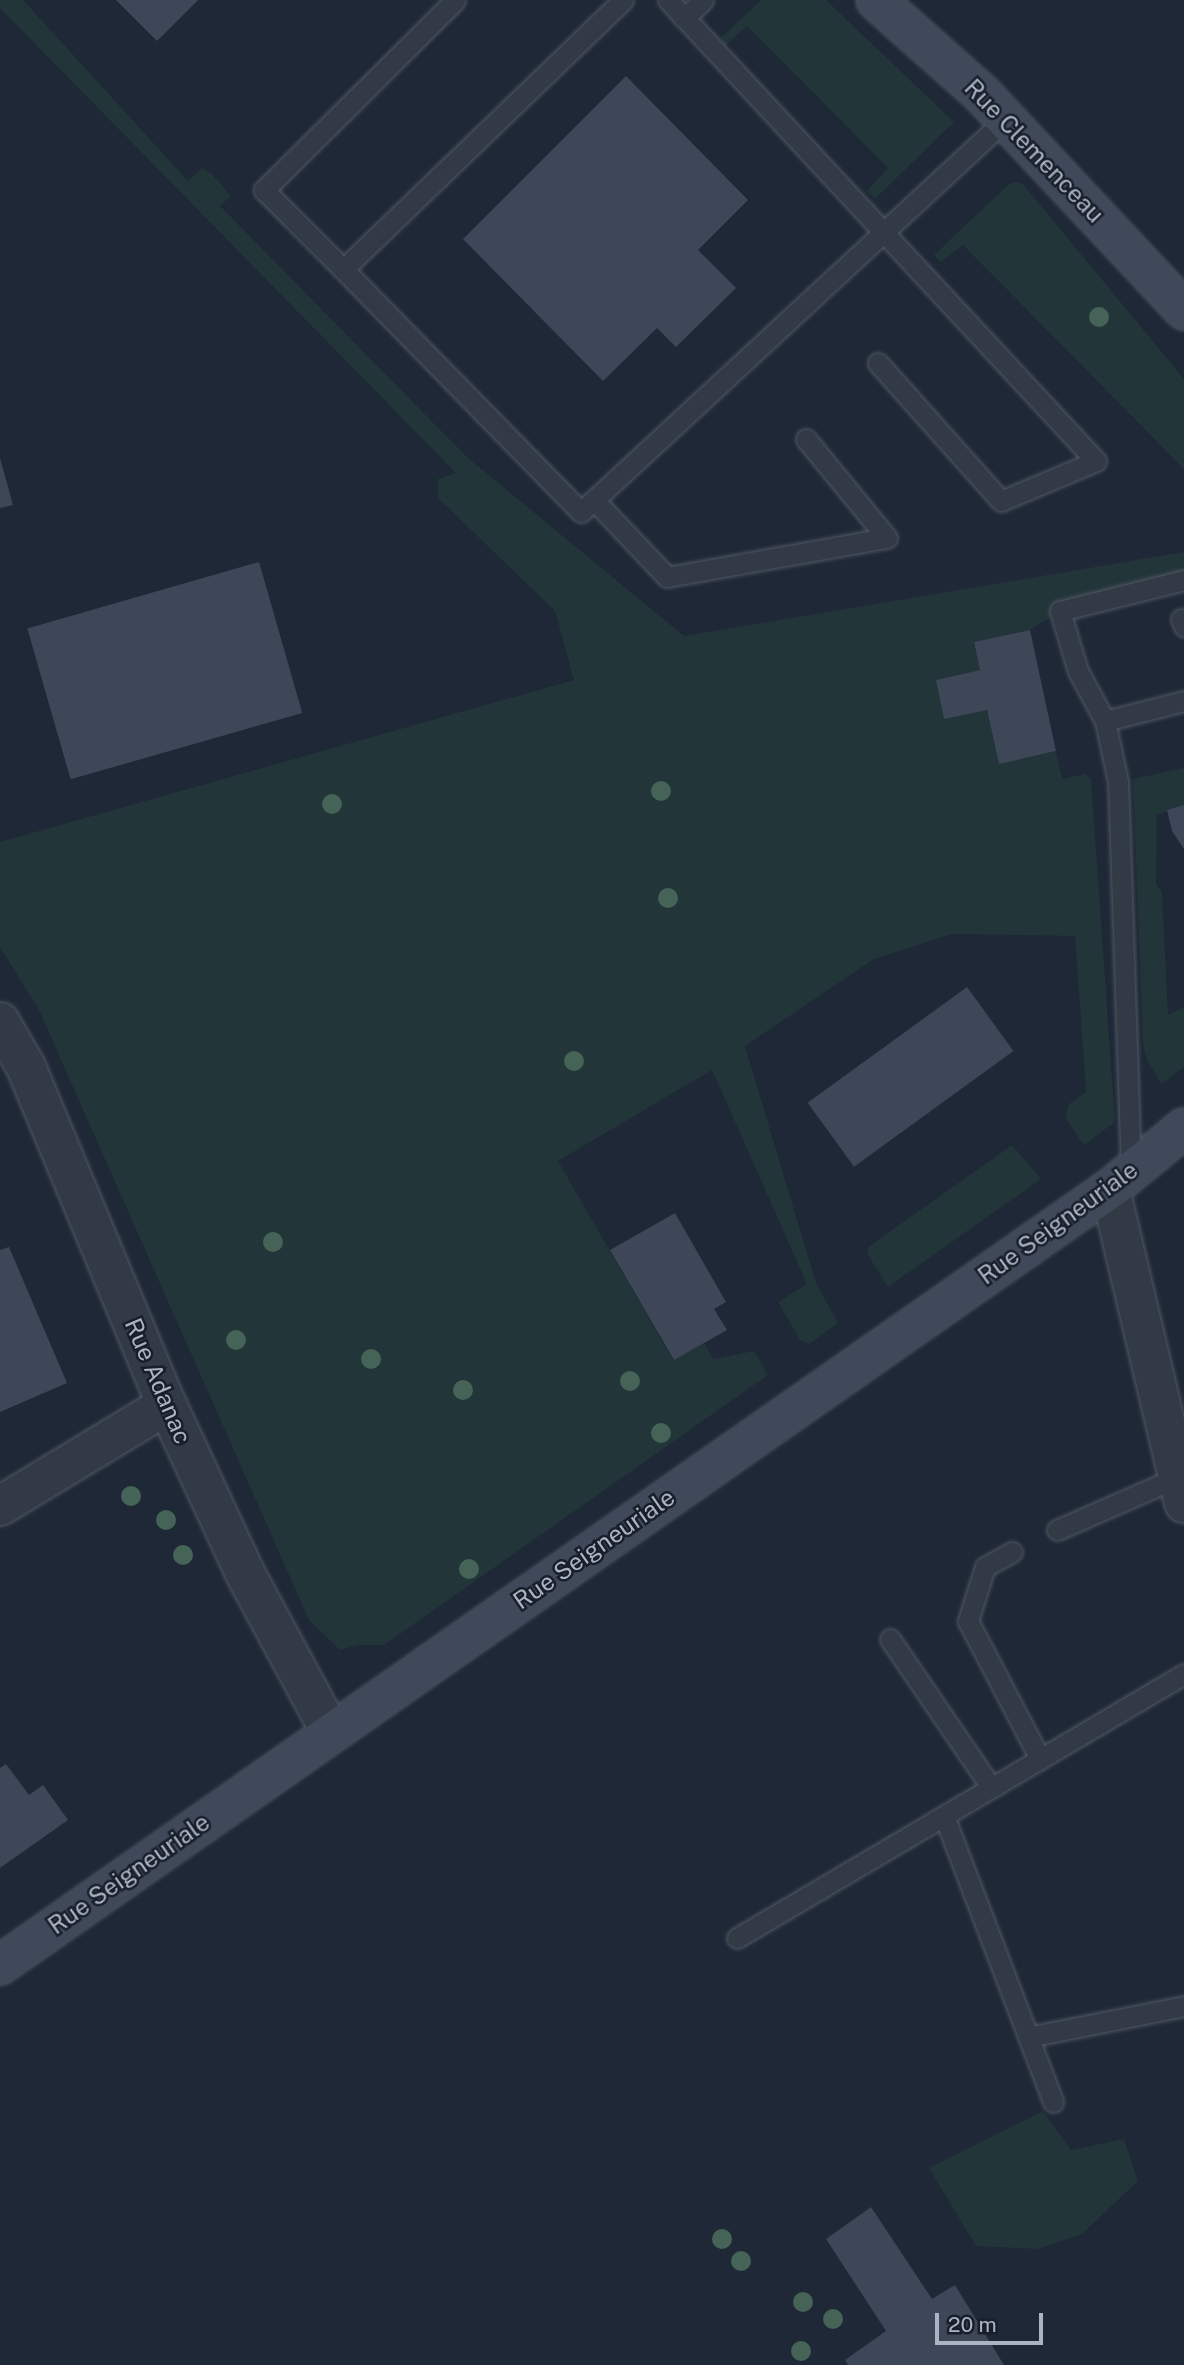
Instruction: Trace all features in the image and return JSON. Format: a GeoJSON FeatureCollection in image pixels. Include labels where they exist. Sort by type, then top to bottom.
{"type":"FeatureCollection","features":[{"type":"Feature","properties":{"kind":"street","name":"Rue Clemenceau"},"geometry":{"type":"LineString","coordinates":[[876,0],[982,94],[1184,310]]}},
{"type":"Feature","properties":{"kind":"street","name":"Rue Adanac"},"geometry":{"type":"LineString","coordinates":[[0,1022],[26,1067],[167,1405],[246,1575],[331,1733]]}},
{"type":"Feature","properties":{"kind":"street","name":"Rue Seigneuriale"},"geometry":{"type":"LineString","coordinates":[[0,1965],[1120,1180],[1184,1128]]}},
{"type":"Feature","properties":{"kind":"street"},"geometry":{"type":"LineString","coordinates":[[1120,1180],[1181,1490]]}},
{"type":"Feature","properties":{"kind":"street"},"geometry":{"type":"LineString","coordinates":[[0,1506],[167,1405]]}},
{"type":"Feature","properties":{"kind":"lane"},"geometry":{"type":"LineString","coordinates":[[455,0],[264,190],[581,512],[1006,119]]}},
{"type":"Feature","properties":{"kind":"lane"},"geometry":{"type":"LineString","coordinates":[[343,269],[623,0]]}},
{"type":"Feature","properties":{"kind":"lane"},"geometry":{"type":"LineString","coordinates":[[668,0],[1096,461],[1001,501],[877,363]]}},
{"type":"Feature","properties":{"kind":"lane"},"geometry":{"type":"LineString","coordinates":[[684,18],[703,0]]}},
{"type":"Feature","properties":{"kind":"lane"},"geometry":{"type":"LineString","coordinates":[[594,500],[667,577],[887,538],[806,439]]}},
{"type":"Feature","properties":{"kind":"lane"},"geometry":{"type":"LineString","coordinates":[[1120,1180],[1118,782],[1105,721],[1078,671],[1060,611],[1184,580]]}},
{"type":"Feature","properties":{"kind":"lane"},"geometry":{"type":"LineString","coordinates":[[1105,721],[1184,701]]}},
{"type":"Feature","properties":{"kind":"lane"},"geometry":{"type":"LineString","coordinates":[[1057,1530],[1181,1490]]}},
{"type":"Feature","properties":{"kind":"lane"},"geometry":{"type":"LineString","coordinates":[[1012,1552],[985,1567],[968,1621],[1040,1759]]}},
{"type":"Feature","properties":{"kind":"lane"},"geometry":{"type":"LineString","coordinates":[[890,1639],[992,1787]]}},
{"type":"Feature","properties":{"kind":"lane"},"geometry":{"type":"LineString","coordinates":[[737,1938],[1184,1674]]}},
{"type":"Feature","properties":{"kind":"lane"},"geometry":{"type":"LineString","coordinates":[[944,1815],[1053,2102]]}},
{"type":"Feature","properties":{"kind":"lane"},"geometry":{"type":"LineString","coordinates":[[1028,2036],[1184,2006]]}},
{"type":"Feature","properties":{"kind":"green space"},"geometry":{"type":"Polygon","coordinates":[[[0,0],[23,0],[188,181],[202,168],[212,174],[231,196],[220,206],[468,458],[684,636],[1184,552],[1184,580],[1060,611],[1030,630],[974,642],[980,670],[936,680],[987,710],[999,763],[1056,751],[1062,779],[1085,774],[1091,779],[1115,1122],[1084,1145],[1066,1119],[1068,1105],[1086,1092],[1075,936],[952,934],[874,959],[745,1046],[816,1283],[838,1323],[809,1344],[800,1340],[778,1302],[807,1284],[712,1070],[558,1161],[673,1360],[704,1343],[713,1359],[754,1351],[768,1375],[384,1645],[357,1645],[340,1650],[309,1620],[39,1010],[0,947],[0,842],[574,680],[555,611],[438,498],[438,479],[456,473],[0,8],[0,0]]]}},
{"type":"Feature","properties":{"kind":"green space"},"geometry":{"type":"Polygon","coordinates":[[[761,0],[826,0],[954,122],[875,199],[867,191],[888,168],[747,26],[725,46],[720,39],[761,0]]]}},
{"type":"Feature","properties":{"kind":"green space"},"geometry":{"type":"Polygon","coordinates":[[[1009,184],[1023,184],[1184,379],[1184,469],[963,245],[941,262],[934,255],[1009,184]]]}},
{"type":"Feature","properties":{"kind":"green space"},"geometry":{"type":"Polygon","coordinates":[[[1184,768],[1184,805],[1157,815],[1156,884],[1162,892],[1168,1015],[1184,1007],[1184,1067],[1161,1084],[1146,1058],[1143,1044],[1133,779],[1184,768]]]}},
{"type":"Feature","properties":{"kind":"green space"},"geometry":{"type":"Polygon","coordinates":[[[1012,1145],[1041,1179],[888,1287],[868,1255],[868,1247],[1012,1145]]]}},
{"type":"Feature","properties":{"kind":"green space"},"geometry":{"type":"Polygon","coordinates":[[[1043,2111],[1071,2150],[1124,2139],[1138,2181],[1082,2234],[1038,2249],[976,2246],[929,2168],[1043,2111]]]}},
{"type":"Feature","properties":{"kind":"building"},"geometry":{"type":"Polygon","coordinates":[[[116,0],[198,0],[157,41],[116,0]]]}},
{"type":"Feature","properties":{"kind":"building"},"geometry":{"type":"Polygon","coordinates":[[[626,76],[748,200],[698,250],[736,288],[676,347],[657,328],[603,381],[463,239],[626,76]]]}},
{"type":"Feature","properties":{"kind":"building"},"geometry":{"type":"Polygon","coordinates":[[[0,458],[13,505],[0,508],[0,458]]]}},
{"type":"Feature","properties":{"kind":"building"},"geometry":{"type":"Polygon","coordinates":[[[259,562],[302,713],[71,779],[27,628],[259,562]]]}},
{"type":"Feature","properties":{"kind":"building"},"geometry":{"type":"Polygon","coordinates":[[[1030,630],[1056,751],[999,764],[987,710],[944,719],[936,680],[980,670],[974,642],[1030,630]]]}},
{"type":"Feature","properties":{"kind":"building"},"geometry":{"type":"Polygon","coordinates":[[[1184,805],[1184,849],[1172,831],[1167,810],[1184,805]]]}},
{"type":"Feature","properties":{"kind":"building"},"geometry":{"type":"Polygon","coordinates":[[[967,987],[1013,1051],[854,1167],[808,1103],[967,987]]]}},
{"type":"Feature","properties":{"kind":"building"},"geometry":{"type":"Polygon","coordinates":[[[675,1213],[726,1302],[714,1309],[727,1330],[674,1360],[610,1250],[675,1213]]]}},
{"type":"Feature","properties":{"kind":"building"},"geometry":{"type":"Polygon","coordinates":[[[9,1247],[67,1383],[0,1412],[0,1250],[9,1247]]]}},
{"type":"Feature","properties":{"kind":"building"},"geometry":{"type":"Polygon","coordinates":[[[6,1764],[29,1795],[43,1785],[68,1820],[0,1868],[0,1768],[6,1764]]]}},
{"type":"Feature","properties":{"kind":"building"},"geometry":{"type":"Polygon","coordinates":[[[871,2207],[932,2299],[955,2285],[1004,2365],[848,2365],[845,2360],[886,2331],[826,2239],[871,2207]]]}}]}
